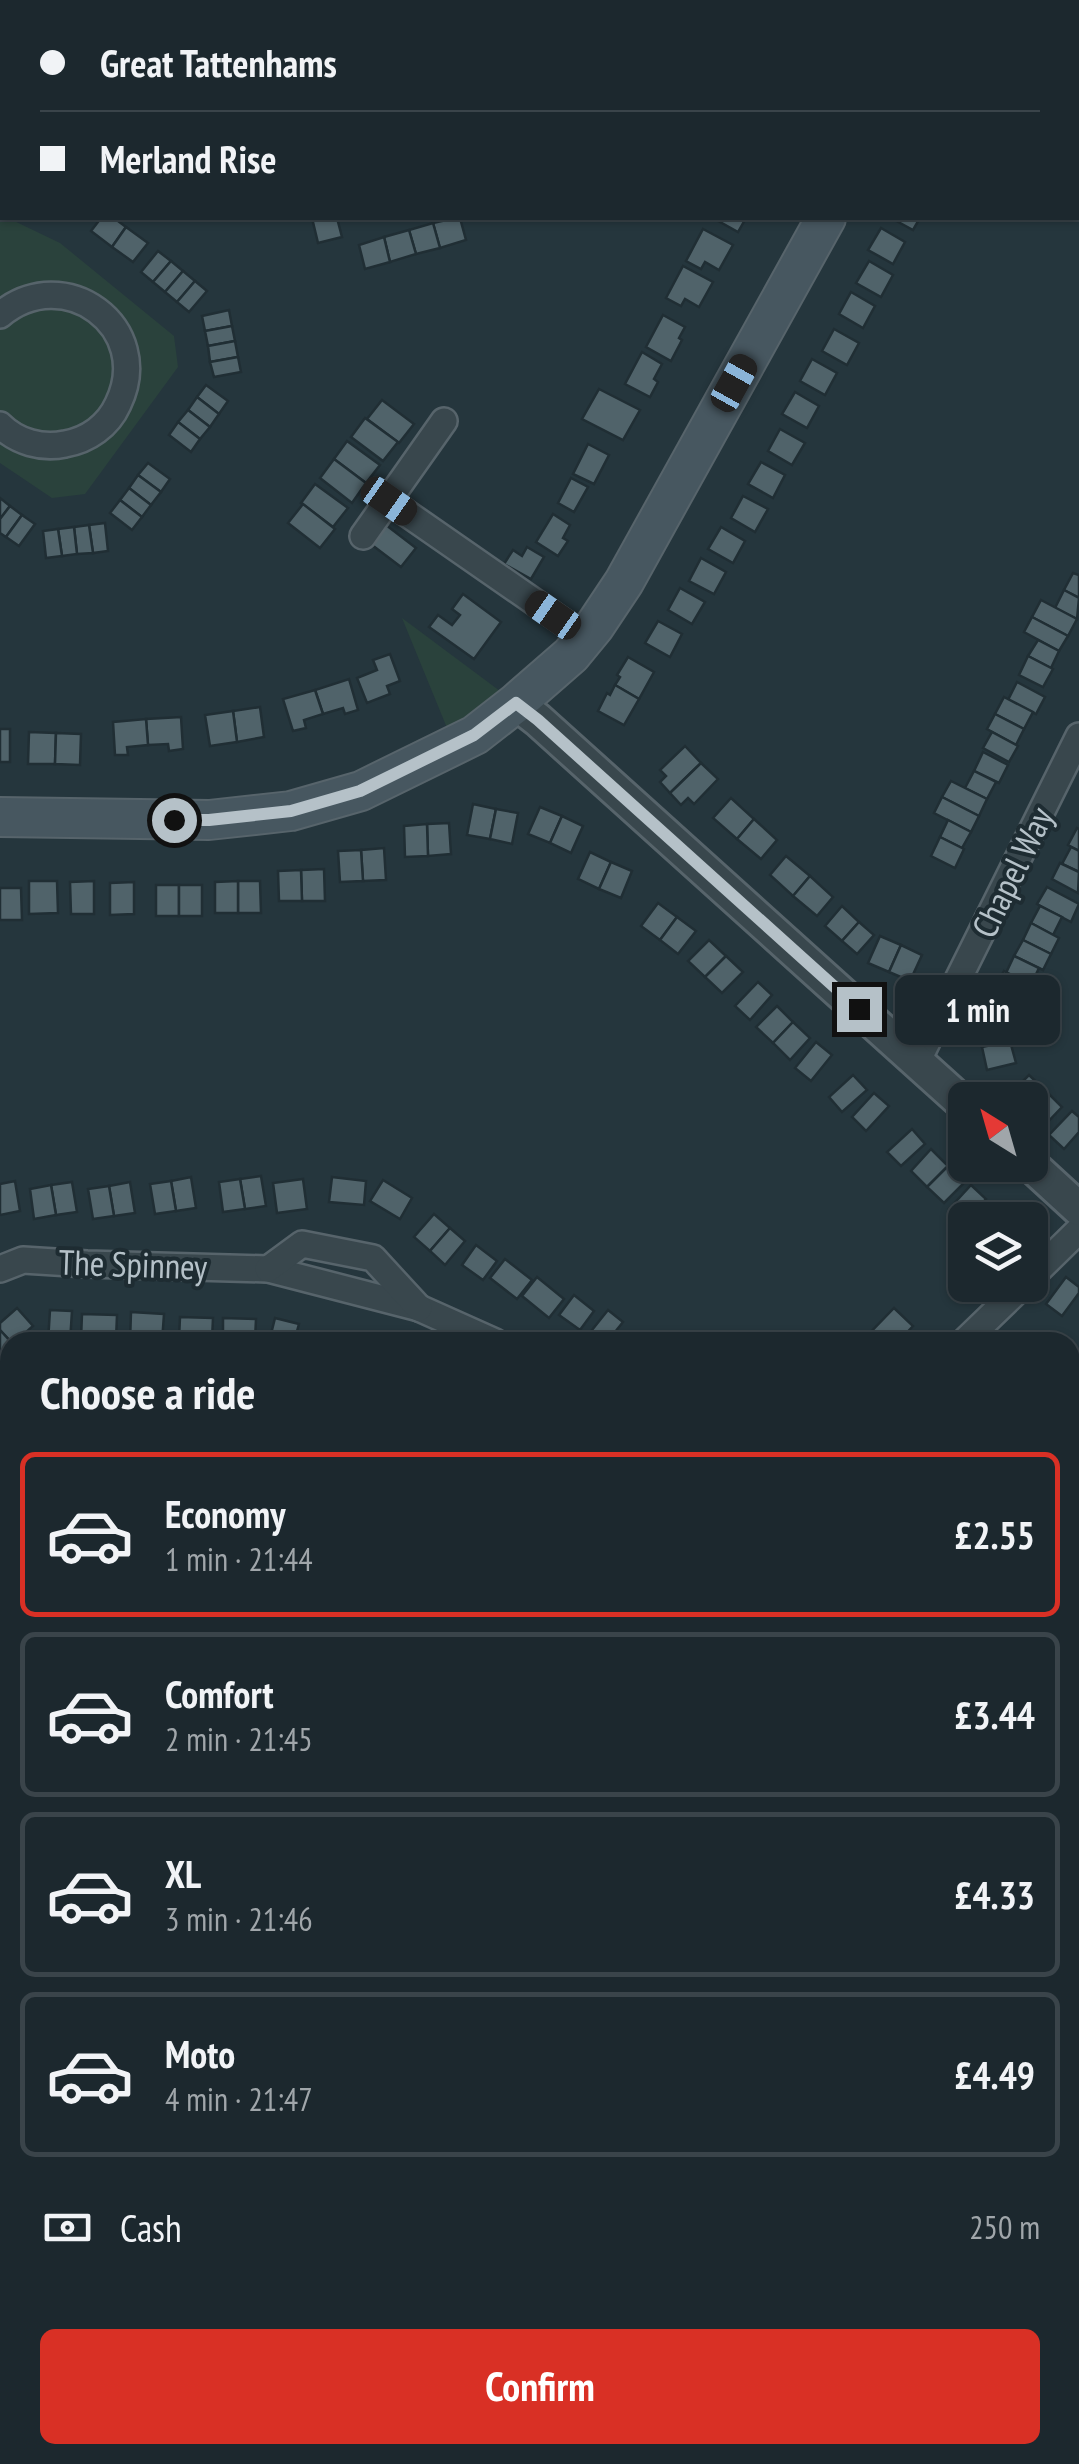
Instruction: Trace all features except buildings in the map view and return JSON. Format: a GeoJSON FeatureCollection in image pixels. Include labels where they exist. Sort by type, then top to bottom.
{"type":"FeatureCollection","features":[{"type":"Feature","properties":{"kind":"main road"},"geometry":{"type":"LineString","coordinates":[[0,817],[209,820],[291,811],[360,791],[474,735],[571,655],[624,582],[825,220]]}},
{"type":"Feature","properties":{"kind":"street"},"geometry":{"type":"LineString","coordinates":[[0,316],[11,306],[35,296],[61,295],[86,302],[114,328],[127,364],[125,390],[113,414],[99,430],[77,442],[53,446],[29,443],[0,425]]}},
{"type":"Feature","properties":{"kind":"street"},"geometry":{"type":"LineString","coordinates":[[363,536],[444,421]]}},
{"type":"Feature","properties":{"kind":"street"},"geometry":{"type":"LineString","coordinates":[[389,501],[585,638]]}},
{"type":"Feature","properties":{"kind":"street"},"geometry":{"type":"LineString","coordinates":[[516,703],[948,1090]]}},
{"type":"Feature","properties":{"kind":"street","name":"Chapel Way"},"geometry":{"type":"LineString","coordinates":[[917,1062],[1079,736]]}},
{"type":"Feature","properties":{"kind":"street"},"geometry":{"type":"LineString","coordinates":[[1048,1181],[1079,1209]]}},
{"type":"Feature","properties":{"kind":"street"},"geometry":{"type":"LineString","coordinates":[[1048,1260],[1079,1230]]}},
{"type":"Feature","properties":{"kind":"street","name":"The Spinney"},"geometry":{"type":"LineString","coordinates":[[268,1269],[302,1244],[373,1258],[419,1308]]}},
{"type":"Feature","properties":{"kind":"street","name":"The Spinney"},"geometry":{"type":"LineString","coordinates":[[0,1269],[23,1260],[268,1269],[419,1308],[473,1332]]}},
{"type":"Feature","properties":{"kind":"street"},"geometry":{"type":"LineString","coordinates":[[974,1332],[1005,1302]]}},
{"type":"Feature","properties":{"kind":"green space"},"geometry":{"type":"Polygon","coordinates":[[[0,220],[12,220],[60,243],[174,336],[178,367],[85,494],[52,498],[0,463],[0,220]]]}},
{"type":"Feature","properties":{"kind":"green space"},"geometry":{"type":"Polygon","coordinates":[[[402,618],[516,703],[454,745],[402,618]]]}},
{"type":"Feature","properties":{"kind":"route"},"geometry":{"type":"LineString","coordinates":[[174,820],[291,811],[360,791],[474,735],[516,703],[859,1009]]}}]}
